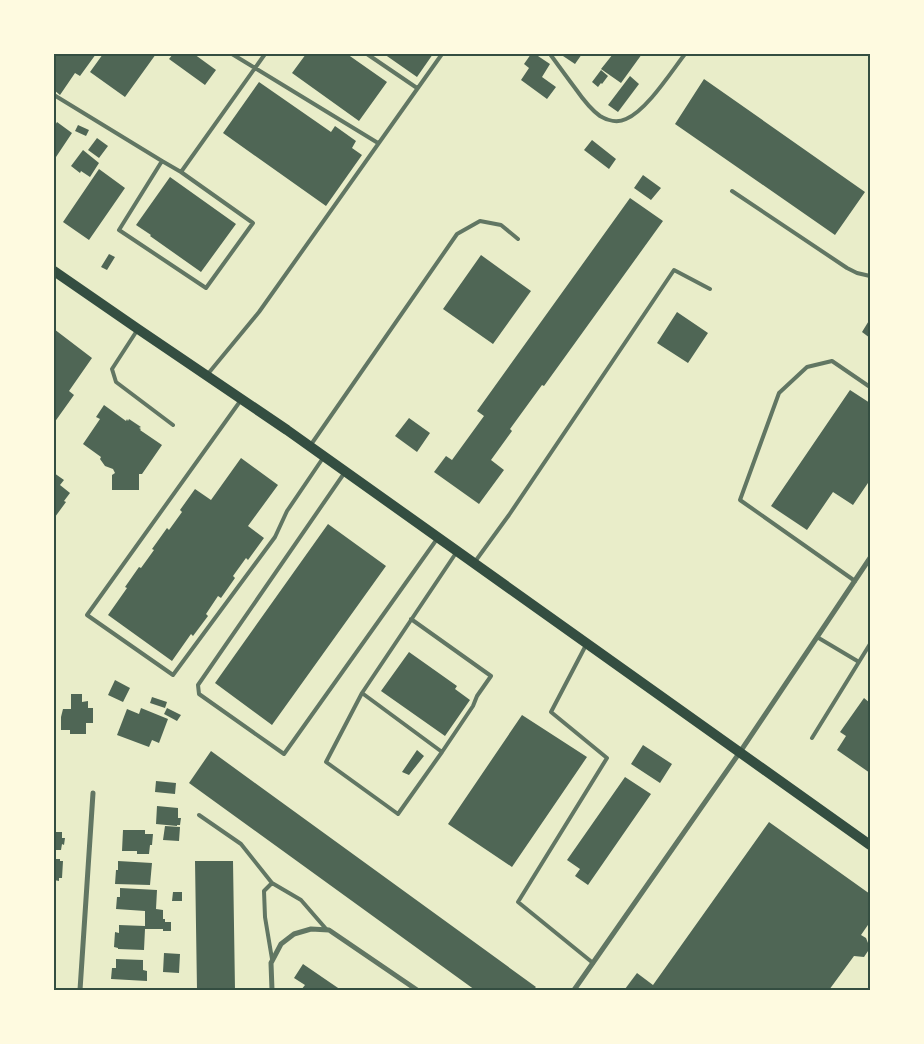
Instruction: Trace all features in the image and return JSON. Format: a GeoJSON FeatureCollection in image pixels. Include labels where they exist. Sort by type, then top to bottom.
{"type":"FeatureCollection","features":[{"type":"Feature","properties":{"kind":"main road"},"geometry":{"type":"LineString","coordinates":[[54,271],[310,446],[870,845]]}},
{"type":"Feature","properties":{"kind":"street"},"geometry":{"type":"LineString","coordinates":[[575,990],[740,752],[870,558]]}},
{"type":"Feature","properties":{"kind":"street"},"geometry":{"type":"LineString","coordinates":[[80,990],[93,793]]}},
{"type":"Feature","properties":{"kind":"street"},"geometry":{"type":"LineString","coordinates":[[272,990],[271,963],[281,944],[294,934],[311,929],[327,930],[417,990]]}},
{"type":"Feature","properties":{"kind":"lane"},"geometry":{"type":"LineString","coordinates":[[232,54],[378,143]]}},
{"type":"Feature","properties":{"kind":"lane"},"geometry":{"type":"LineString","coordinates":[[181,172],[265,54]]}},
{"type":"Feature","properties":{"kind":"lane"},"geometry":{"type":"LineString","coordinates":[[367,54],[417,88]]}},
{"type":"Feature","properties":{"kind":"lane"},"geometry":{"type":"LineString","coordinates":[[206,376],[258,312],[442,54]]}},
{"type":"Feature","properties":{"kind":"lane"},"geometry":{"type":"LineString","coordinates":[[550,54],[588,105],[599,116],[607,120],[619,121],[627,119],[638,111],[685,54]]}},
{"type":"Feature","properties":{"kind":"lane"},"geometry":{"type":"LineString","coordinates":[[54,95],[181,172],[253,223],[206,288],[119,230],[162,161]]}},
{"type":"Feature","properties":{"kind":"lane"},"geometry":{"type":"LineString","coordinates":[[732,191],[847,268],[870,276]]}},
{"type":"Feature","properties":{"kind":"lane"},"geometry":{"type":"LineString","coordinates":[[310,446],[457,234],[480,222],[501,225],[518,239]]}},
{"type":"Feature","properties":{"kind":"lane"},"geometry":{"type":"LineString","coordinates":[[474,563],[509,515],[674,270],[710,290]]}},
{"type":"Feature","properties":{"kind":"lane"},"geometry":{"type":"LineString","coordinates":[[138,329],[112,369],[116,382],[173,425]]}},
{"type":"Feature","properties":{"kind":"lane"},"geometry":{"type":"LineString","coordinates":[[855,581],[740,500],[779,393],[806,366],[832,361],[870,388]]}},
{"type":"Feature","properties":{"kind":"lane"},"geometry":{"type":"LineString","coordinates":[[242,399],[87,615],[173,675],[275,537],[286,511],[324,456]]}},
{"type":"Feature","properties":{"kind":"lane"},"geometry":{"type":"LineString","coordinates":[[345,471],[198,685],[199,694],[284,754],[438,537]]}},
{"type":"Feature","properties":{"kind":"lane"},"geometry":{"type":"LineString","coordinates":[[411,618],[491,676],[442,752],[398,814],[326,762],[362,693],[411,618],[458,551]]}},
{"type":"Feature","properties":{"kind":"lane"},"geometry":{"type":"LineString","coordinates":[[817,637],[859,662]]}},
{"type":"Feature","properties":{"kind":"lane"},"geometry":{"type":"LineString","coordinates":[[587,643],[551,712],[607,758],[518,902],[593,963]]}},
{"type":"Feature","properties":{"kind":"lane"},"geometry":{"type":"LineString","coordinates":[[812,738],[870,644]]}},
{"type":"Feature","properties":{"kind":"lane"},"geometry":{"type":"LineString","coordinates":[[362,693],[442,752]]}},
{"type":"Feature","properties":{"kind":"lane"},"geometry":{"type":"LineString","coordinates":[[199,815],[241,844],[272,883],[301,900],[327,930]]}},
{"type":"Feature","properties":{"kind":"lane"},"geometry":{"type":"LineString","coordinates":[[272,883],[264,891],[265,917],[272,959]]}},
{"type":"Feature","properties":{"kind":"building"},"geometry":{"type":"Polygon","coordinates":[[[54,54],[96,54],[80,76],[75,73],[60,95],[54,90],[54,54]]]}},
{"type":"Feature","properties":{"kind":"building"},"geometry":{"type":"Polygon","coordinates":[[[103,54],[156,54],[125,97],[90,72],[103,54]]]}},
{"type":"Feature","properties":{"kind":"building"},"geometry":{"type":"Polygon","coordinates":[[[173,54],[194,54],[216,70],[205,85],[169,59],[173,54]]]}},
{"type":"Feature","properties":{"kind":"building"},"geometry":{"type":"Polygon","coordinates":[[[306,54],[347,54],[387,82],[359,121],[292,73],[306,54]]]}},
{"type":"Feature","properties":{"kind":"building"},"geometry":{"type":"Polygon","coordinates":[[[384,54],[433,54],[417,77],[384,54]]]}},
{"type":"Feature","properties":{"kind":"building"},"geometry":{"type":"Polygon","coordinates":[[[531,54],[535,54],[550,64],[542,77],[556,87],[547,99],[521,80],[529,68],[524,64],[531,54]]]}},
{"type":"Feature","properties":{"kind":"building"},"geometry":{"type":"Polygon","coordinates":[[[560,54],[582,54],[575,64],[560,54]]]}},
{"type":"Feature","properties":{"kind":"building"},"geometry":{"type":"Polygon","coordinates":[[[613,54],[642,54],[621,83],[601,69],[613,54]]]}},
{"type":"Feature","properties":{"kind":"building"},"geometry":{"type":"Polygon","coordinates":[[[601,70],[608,76],[598,87],[592,82],[601,70]]]}},
{"type":"Feature","properties":{"kind":"building"},"geometry":{"type":"Polygon","coordinates":[[[630,76],[639,84],[618,112],[608,105],[630,76]]]}},
{"type":"Feature","properties":{"kind":"building"},"geometry":{"type":"Polygon","coordinates":[[[704,79],[865,192],[835,235],[675,124],[704,79]]]}},
{"type":"Feature","properties":{"kind":"building"},"geometry":{"type":"Polygon","coordinates":[[[259,82],[331,132],[335,126],[356,141],[352,148],[362,155],[326,206],[223,133],[259,82]]]}},
{"type":"Feature","properties":{"kind":"building"},"geometry":{"type":"Polygon","coordinates":[[[57,122],[72,133],[54,160],[54,127],[57,122]]]}},
{"type":"Feature","properties":{"kind":"building"},"geometry":{"type":"Polygon","coordinates":[[[78,125],[89,130],[86,136],[75,131],[78,125]]]}},
{"type":"Feature","properties":{"kind":"building"},"geometry":{"type":"Polygon","coordinates":[[[97,138],[108,146],[99,158],[88,150],[97,138]]]}},
{"type":"Feature","properties":{"kind":"building"},"geometry":{"type":"Polygon","coordinates":[[[592,140],[616,159],[609,169],[584,150],[592,140]]]}},
{"type":"Feature","properties":{"kind":"building"},"geometry":{"type":"Polygon","coordinates":[[[83,150],[99,163],[90,177],[81,171],[80,173],[71,166],[83,150]]]}},
{"type":"Feature","properties":{"kind":"building"},"geometry":{"type":"Polygon","coordinates":[[[99,169],[125,188],[89,240],[63,222],[99,169]]]}},
{"type":"Feature","properties":{"kind":"building"},"geometry":{"type":"Polygon","coordinates":[[[643,175],[661,188],[651,200],[634,188],[643,175]]]}},
{"type":"Feature","properties":{"kind":"building"},"geometry":{"type":"Polygon","coordinates":[[[170,177],[236,224],[201,272],[136,225],[170,177]]]}},
{"type":"Feature","properties":{"kind":"building"},"geometry":{"type":"Polygon","coordinates":[[[630,198],[663,221],[544,386],[542,385],[510,429],[512,431],[491,460],[504,470],[479,504],[434,472],[446,456],[452,460],[484,416],[477,411],[630,198]]]}},
{"type":"Feature","properties":{"kind":"building"},"geometry":{"type":"Polygon","coordinates":[[[109,254],[115,257],[107,270],[101,267],[109,254]]]}},
{"type":"Feature","properties":{"kind":"building"},"geometry":{"type":"Polygon","coordinates":[[[481,255],[531,291],[493,344],[443,309],[481,255]]]}},
{"type":"Feature","properties":{"kind":"building"},"geometry":{"type":"Polygon","coordinates":[[[677,312],[708,333],[688,363],[657,343],[677,312]]]}},
{"type":"Feature","properties":{"kind":"building"},"geometry":{"type":"Polygon","coordinates":[[[870,319],[870,338],[862,332],[870,319]]]}},
{"type":"Feature","properties":{"kind":"building"},"geometry":{"type":"Polygon","coordinates":[[[54,329],[92,358],[69,391],[74,395],[54,423],[54,329]]]}},
{"type":"Feature","properties":{"kind":"building"},"geometry":{"type":"Polygon","coordinates":[[[850,390],[870,403],[870,480],[853,505],[833,492],[807,530],[771,506],[850,390]]]}},
{"type":"Feature","properties":{"kind":"building"},"geometry":{"type":"Polygon","coordinates":[[[104,405],[126,421],[129,419],[141,427],[139,428],[140,430],[162,445],[142,474],[139,474],[139,490],[112,490],[112,475],[115,473],[113,469],[105,466],[100,459],[101,457],[83,444],[100,419],[96,417],[104,405]]]}},
{"type":"Feature","properties":{"kind":"building"},"geometry":{"type":"Polygon","coordinates":[[[409,418],[430,433],[417,452],[395,436],[409,418]]]}},
{"type":"Feature","properties":{"kind":"building"},"geometry":{"type":"Polygon","coordinates":[[[241,458],[278,485],[248,526],[264,538],[248,560],[246,558],[221,598],[218,596],[206,614],[208,616],[193,636],[191,634],[172,661],[108,615],[127,588],[125,587],[154,550],[152,549],[167,528],[169,530],[182,512],[180,510],[195,489],[211,500],[241,458]]]}},
{"type":"Feature","properties":{"kind":"building"},"geometry":{"type":"Polygon","coordinates":[[[54,473],[64,480],[60,485],[70,493],[55,517],[54,516],[54,473]]]}},
{"type":"Feature","properties":{"kind":"building"},"geometry":{"type":"Polygon","coordinates":[[[328,524],[386,566],[272,725],[215,683],[328,524]]]}},
{"type":"Feature","properties":{"kind":"building"},"geometry":{"type":"Polygon","coordinates":[[[409,652],[457,686],[455,689],[470,700],[445,736],[381,691],[409,652]]]}},
{"type":"Feature","properties":{"kind":"building"},"geometry":{"type":"Polygon","coordinates":[[[115,680],[130,688],[123,702],[108,695],[115,680]]]}},
{"type":"Feature","properties":{"kind":"building"},"geometry":{"type":"Polygon","coordinates":[[[71,694],[82,694],[82,702],[88,701],[88,708],[93,708],[93,723],[86,723],[86,734],[70,734],[70,730],[61,730],[63,709],[71,709],[71,694]]]}},
{"type":"Feature","properties":{"kind":"building"},"geometry":{"type":"Polygon","coordinates":[[[152,697],[167,702],[165,708],[150,703],[152,697]]]}},
{"type":"Feature","properties":{"kind":"building"},"geometry":{"type":"Polygon","coordinates":[[[864,698],[870,703],[870,773],[837,750],[846,736],[840,732],[864,698]]]}},
{"type":"Feature","properties":{"kind":"building"},"geometry":{"type":"Polygon","coordinates":[[[141,708],[168,719],[159,743],[152,740],[149,747],[117,735],[127,709],[139,714],[141,708]]]}},
{"type":"Feature","properties":{"kind":"building"},"geometry":{"type":"Polygon","coordinates":[[[167,708],[181,715],[177,721],[164,714],[167,708]]]}},
{"type":"Feature","properties":{"kind":"building"},"geometry":{"type":"Polygon","coordinates":[[[522,715],[587,757],[512,867],[448,824],[522,715]]]}},
{"type":"Feature","properties":{"kind":"building"},"geometry":{"type":"Polygon","coordinates":[[[643,745],[672,764],[660,783],[631,764],[643,745]]]}},
{"type":"Feature","properties":{"kind":"building"},"geometry":{"type":"Polygon","coordinates":[[[417,750],[424,756],[409,775],[402,772],[417,750]]]}},
{"type":"Feature","properties":{"kind":"building"},"geometry":{"type":"Polygon","coordinates":[[[211,751],[536,987],[533,990],[475,990],[189,783],[211,751]]]}},
{"type":"Feature","properties":{"kind":"building"},"geometry":{"type":"Polygon","coordinates":[[[625,777],[651,794],[588,885],[575,876],[580,869],[567,860],[625,777]]]}},
{"type":"Feature","properties":{"kind":"building"},"geometry":{"type":"Polygon","coordinates":[[[156,781],[176,783],[175,794],[155,792],[156,781]]]}},
{"type":"Feature","properties":{"kind":"building"},"geometry":{"type":"Polygon","coordinates":[[[157,806],[178,808],[178,818],[181,818],[180,825],[156,824],[157,806]]]}},
{"type":"Feature","properties":{"kind":"building"},"geometry":{"type":"Polygon","coordinates":[[[769,822],[870,894],[870,922],[861,935],[866,938],[870,948],[864,957],[854,956],[829,990],[625,989],[637,973],[653,985],[769,822]]]}},
{"type":"Feature","properties":{"kind":"building"},"geometry":{"type":"Polygon","coordinates":[[[165,826],[180,827],[179,841],[163,840],[165,826]]]}},
{"type":"Feature","properties":{"kind":"building"},"geometry":{"type":"Polygon","coordinates":[[[123,830],[145,830],[145,834],[153,834],[149,854],[137,854],[137,851],[122,851],[123,830]]]}},
{"type":"Feature","properties":{"kind":"building"},"geometry":{"type":"Polygon","coordinates":[[[54,832],[62,832],[62,838],[65,838],[61,850],[54,850],[54,832]]]}},
{"type":"Feature","properties":{"kind":"building"},"geometry":{"type":"Polygon","coordinates":[[[54,859],[63,861],[62,878],[59,878],[59,881],[54,880],[54,859]]]}},
{"type":"Feature","properties":{"kind":"building"},"geometry":{"type":"Polygon","coordinates":[[[118,861],[152,863],[150,885],[115,884],[118,861]]]}},
{"type":"Feature","properties":{"kind":"building"},"geometry":{"type":"Polygon","coordinates":[[[195,861],[233,861],[235,990],[197,990],[195,861]]]}},
{"type":"Feature","properties":{"kind":"building"},"geometry":{"type":"Polygon","coordinates":[[[120,888],[157,890],[156,909],[163,910],[165,922],[171,922],[171,931],[145,929],[144,950],[118,949],[114,947],[115,932],[119,933],[119,925],[145,926],[145,911],[116,909],[117,897],[120,897],[120,888]]]}},
{"type":"Feature","properties":{"kind":"building"},"geometry":{"type":"Polygon","coordinates":[[[173,892],[182,892],[182,901],[172,901],[173,892]]]}},
{"type":"Feature","properties":{"kind":"building"},"geometry":{"type":"Polygon","coordinates":[[[164,953],[180,954],[179,973],[163,972],[164,953]]]}},
{"type":"Feature","properties":{"kind":"building"},"geometry":{"type":"Polygon","coordinates":[[[116,959],[143,960],[143,970],[147,971],[147,981],[111,979],[112,968],[116,968],[116,959]]]}},
{"type":"Feature","properties":{"kind":"building"},"geometry":{"type":"Polygon","coordinates":[[[303,964],[341,990],[301,990],[305,985],[294,978],[303,964]]]}}]}
